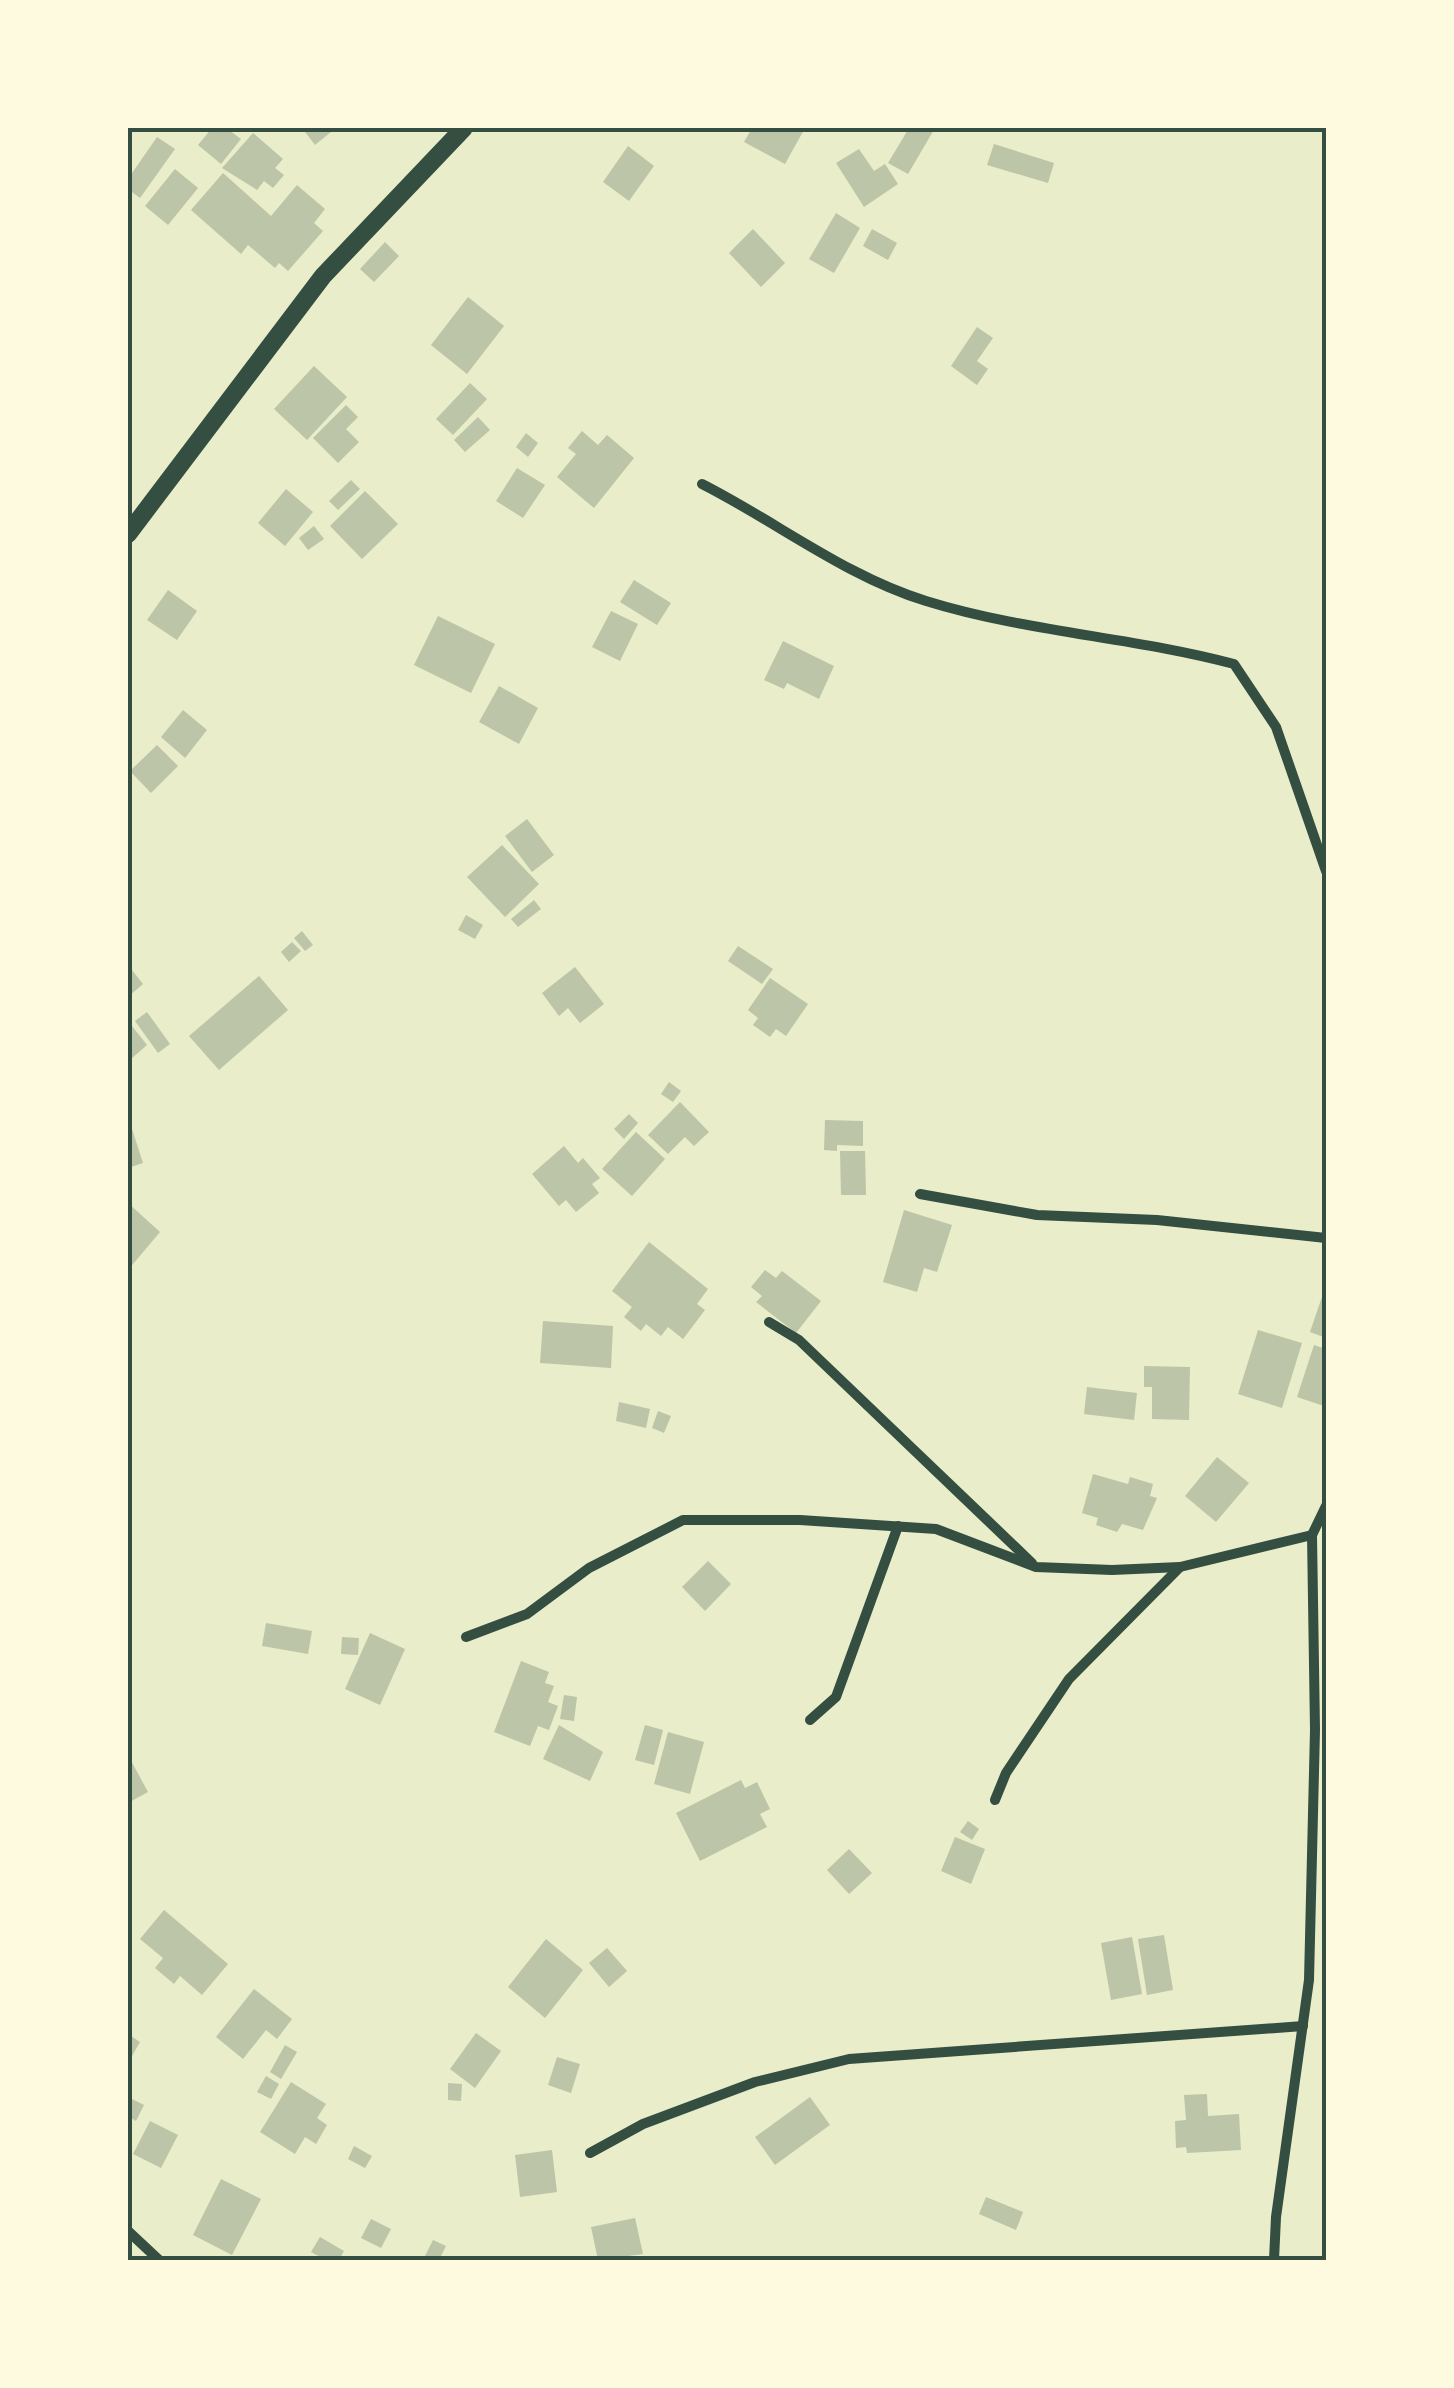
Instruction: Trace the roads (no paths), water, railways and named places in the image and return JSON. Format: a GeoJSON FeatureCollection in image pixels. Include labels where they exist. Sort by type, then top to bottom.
{"type":"FeatureCollection","features":[{"type":"Feature","properties":{"kind":"street"},"geometry":{"type":"LineString","coordinates":[[128,534],[323,276],[464,128]]}},
{"type":"Feature","properties":{"kind":"street"},"geometry":{"type":"LineString","coordinates":[[702,484],[763,515],[842,566],[925,601],[1234,664],[1276,727],[1326,871]]}},
{"type":"Feature","properties":{"kind":"street"},"geometry":{"type":"LineString","coordinates":[[920,1194],[1037,1215],[1156,1220],[1326,1238]]}},
{"type":"Feature","properties":{"kind":"street"},"geometry":{"type":"LineString","coordinates":[[769,1322],[799,1340],[1036,1567]]}},
{"type":"Feature","properties":{"kind":"street"},"geometry":{"type":"LineString","coordinates":[[1274,2260],[1276,2217],[1303,2026],[1314,1863],[1312,1535],[1326,1506]]}},
{"type":"Feature","properties":{"kind":"street"},"geometry":{"type":"LineString","coordinates":[[466,1637],[527,1614],[590,1568],[683,1520],[936,1529],[1036,1567],[1180,1567],[1312,1535]]}},
{"type":"Feature","properties":{"kind":"street"},"geometry":{"type":"LineString","coordinates":[[810,1720],[836,1697],[898,1526]]}},
{"type":"Feature","properties":{"kind":"street"},"geometry":{"type":"LineString","coordinates":[[995,1800],[1006,1773],[1068,1679],[1180,1567]]}},
{"type":"Feature","properties":{"kind":"street"},"geometry":{"type":"LineString","coordinates":[[590,2153],[643,2124],[755,2082],[849,2059],[1303,2026]]}},
{"type":"Feature","properties":{"kind":"street"},"geometry":{"type":"LineString","coordinates":[[128,2231],[160,2260]]}}]}
